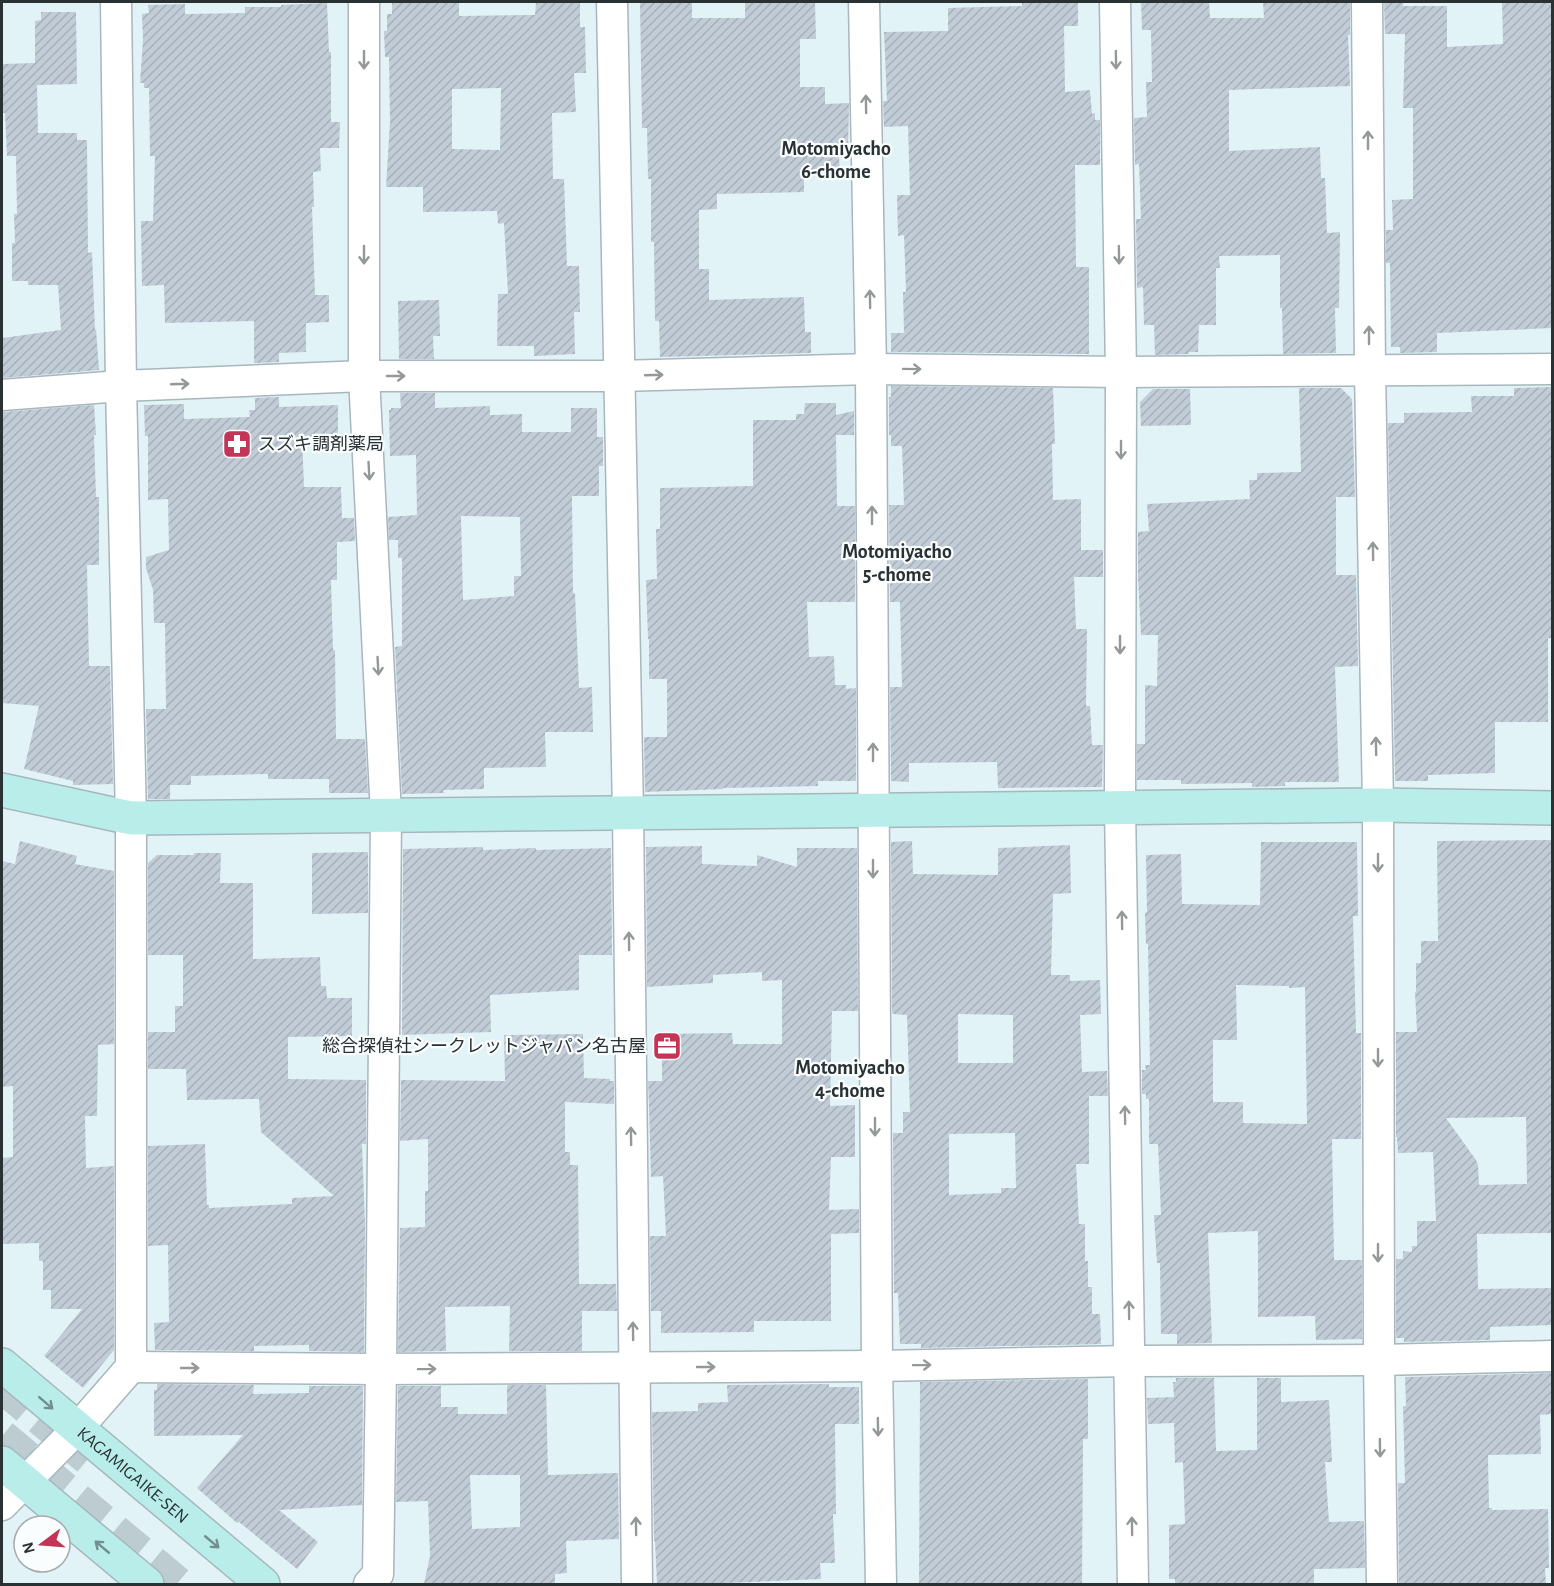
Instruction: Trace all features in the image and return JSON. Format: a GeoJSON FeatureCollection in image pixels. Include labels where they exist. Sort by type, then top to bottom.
{"type":"FeatureCollection","features":[{"type":"Feature","properties":{"kind":"street"},"geometry":{"type":"LineString","coordinates":[[2,1505],[13,1473],[77,1430],[131,1367],[131,818],[116,2]]}},
{"type":"Feature","properties":{"kind":"street"},"geometry":{"type":"LineString","coordinates":[[364,2],[364,376],[386,816],[378,1574],[369,1584]]}},
{"type":"Feature","properties":{"kind":"street"},"geometry":{"type":"LineString","coordinates":[[612,2],[628,813],[637,1584]]}},
{"type":"Feature","properties":{"kind":"street"},"geometry":{"type":"LineString","coordinates":[[864,2],[871,369],[877,1366],[881,1584]]}},
{"type":"Feature","properties":{"kind":"street"},"geometry":{"type":"LineString","coordinates":[[1115,2],[1121,372],[1120,808],[1133,1584]]}},
{"type":"Feature","properties":{"kind":"street"},"geometry":{"type":"LineString","coordinates":[[1367,2],[1370,371],[1378,805],[1379,1360],[1382,1584]]}},
{"type":"Feature","properties":{"kind":"street"},"geometry":{"type":"LineString","coordinates":[[2,395],[122,386],[364,376],[619,376],[871,369],[1121,372],[1552,369]]}},
{"type":"Feature","properties":{"kind":"street"},"geometry":{"type":"LineString","coordinates":[[2,790],[131,818],[1378,805],[1552,808]]}},
{"type":"Feature","properties":{"kind":"street"},"geometry":{"type":"LineString","coordinates":[[131,1367],[381,1369],[877,1366],[1130,1360],[1379,1360],[1552,1356]]}},
{"type":"Feature","properties":{"kind":"street","name":"KAGAMIGAIKE-SEN"},"geometry":{"type":"LineString","coordinates":[[2,1365],[263,1584]]}},
{"type":"Feature","properties":{"kind":"street"},"geometry":{"type":"LineString","coordinates":[[13,1473],[147,1584]]}},
{"type":"Feature","properties":{"kind":"building"},"geometry":{"type":"Polygon","coordinates":[[[459,2],[459,16],[535,15],[536,2],[580,2],[580,27],[585,27],[586,73],[574,73],[576,112],[552,113],[553,179],[564,179],[567,266],[579,266],[580,312],[574,312],[575,354],[534,356],[534,346],[497,346],[498,294],[508,294],[504,223],[498,224],[497,211],[423,212],[423,187],[386,187],[390,122],[389,57],[385,57],[384,31],[387,31],[387,14],[392,14],[392,3],[459,2]],[[501,88],[452,89],[452,149],[500,150],[501,88]]]}},
{"type":"Feature","properties":{"kind":"building"},"geometry":{"type":"Polygon","coordinates":[[[745,2],[815,2],[816,39],[800,39],[800,87],[825,87],[825,104],[849,103],[848,156],[839,156],[840,175],[804,176],[804,192],[717,194],[717,209],[699,210],[699,269],[709,269],[709,300],[804,297],[805,332],[811,332],[811,353],[660,357],[659,321],[655,321],[654,242],[651,242],[651,179],[648,179],[647,128],[642,128],[640,3],[692,3],[692,18],[745,18],[745,2]]]}},
{"type":"Feature","properties":{"kind":"building"},"geometry":{"type":"Polygon","coordinates":[[[1022,2],[1078,2],[1078,26],[1064,26],[1065,92],[1090,90],[1092,114],[1095,113],[1095,120],[1100,120],[1100,165],[1075,165],[1076,267],[1089,267],[1089,354],[891,352],[891,333],[904,333],[903,292],[906,292],[904,235],[898,236],[897,195],[910,195],[908,126],[884,127],[883,101],[887,101],[884,32],[948,31],[948,8],[1022,6],[1022,2]]]}},
{"type":"Feature","properties":{"kind":"building"},"geometry":{"type":"Polygon","coordinates":[[[1141,2],[1209,2],[1210,18],[1264,18],[1263,2],[1350,2],[1350,35],[1348,35],[1350,86],[1229,90],[1229,151],[1320,147],[1321,178],[1325,178],[1327,233],[1340,232],[1339,308],[1335,308],[1336,353],[1283,354],[1280,255],[1219,256],[1220,268],[1216,268],[1216,325],[1199,325],[1198,352],[1155,355],[1154,325],[1144,325],[1143,287],[1137,288],[1136,219],[1141,219],[1139,164],[1135,165],[1134,118],[1147,117],[1146,82],[1152,82],[1151,30],[1142,30],[1141,2]]]}},
{"type":"Feature","properties":{"kind":"building"},"geometry":{"type":"Polygon","coordinates":[[[1384,2],[1403,2],[1403,6],[1447,6],[1447,47],[1503,44],[1502,2],[1552,2],[1552,328],[1437,333],[1437,352],[1400,353],[1400,347],[1391,347],[1390,263],[1386,263],[1386,230],[1393,230],[1392,200],[1413,199],[1413,108],[1403,108],[1405,34],[1385,34],[1384,2]]]}},
{"type":"Feature","properties":{"kind":"building"},"geometry":{"type":"Polygon","coordinates":[[[327,3],[329,52],[331,52],[331,122],[340,122],[339,148],[320,148],[321,171],[313,172],[314,207],[312,207],[315,295],[329,295],[329,322],[306,323],[306,352],[279,353],[279,362],[254,363],[254,321],[165,323],[164,285],[142,286],[141,221],[153,221],[155,156],[150,156],[149,88],[144,88],[144,83],[140,83],[142,14],[149,13],[148,5],[185,4],[185,14],[245,13],[245,7],[327,3]]]}},
{"type":"Feature","properties":{"kind":"building"},"geometry":{"type":"Polygon","coordinates":[[[41,12],[76,12],[77,84],[37,85],[38,133],[77,133],[77,140],[87,140],[88,253],[92,252],[99,370],[2,378],[2,338],[61,330],[58,285],[28,285],[28,281],[12,281],[12,243],[15,243],[14,214],[17,214],[16,156],[7,156],[5,113],[2,113],[2,64],[35,63],[35,21],[41,20],[41,12]]]}},
{"type":"Feature","properties":{"kind":"building"},"geometry":{"type":"Polygon","coordinates":[[[439,300],[440,336],[433,336],[434,359],[399,359],[398,301],[439,300]]]}},
{"type":"Feature","properties":{"kind":"building"},"geometry":{"type":"Polygon","coordinates":[[[891,386],[1053,388],[1055,444],[1052,444],[1053,500],[1081,499],[1081,550],[1103,550],[1103,577],[1074,577],[1076,629],[1087,629],[1086,706],[1090,706],[1092,745],[1103,745],[1102,787],[998,788],[997,762],[909,763],[909,782],[891,781],[890,687],[902,687],[900,602],[890,602],[889,505],[904,505],[902,446],[891,446],[891,435],[889,435],[891,386]]]}},
{"type":"Feature","properties":{"kind":"building"},"geometry":{"type":"Polygon","coordinates":[[[1552,387],[1552,638],[1548,638],[1548,722],[1495,722],[1495,773],[1428,775],[1428,781],[1395,781],[1388,423],[1404,423],[1404,413],[1472,412],[1471,396],[1514,396],[1514,388],[1552,387]]]}},
{"type":"Feature","properties":{"kind":"building"},"geometry":{"type":"Polygon","coordinates":[[[1299,388],[1341,388],[1352,399],[1355,497],[1336,497],[1336,575],[1356,575],[1358,666],[1335,667],[1339,782],[1285,782],[1285,786],[1252,787],[1252,783],[1181,784],[1181,780],[1137,780],[1137,744],[1145,744],[1145,685],[1157,686],[1158,635],[1141,635],[1138,532],[1149,531],[1147,504],[1250,499],[1249,480],[1257,480],[1257,473],[1301,472],[1299,388]]]}},
{"type":"Feature","properties":{"kind":"building"},"geometry":{"type":"Polygon","coordinates":[[[1153,389],[1190,389],[1191,425],[1141,426],[1140,402],[1153,389]]]}},
{"type":"Feature","properties":{"kind":"building"},"geometry":{"type":"Polygon","coordinates":[[[400,393],[435,393],[435,408],[490,406],[490,415],[522,414],[522,432],[571,432],[571,408],[597,408],[597,437],[603,437],[603,466],[599,466],[599,496],[572,496],[573,593],[575,593],[579,688],[592,687],[593,732],[545,732],[546,767],[484,768],[484,789],[402,794],[395,647],[402,646],[402,558],[398,558],[398,540],[389,540],[388,517],[417,515],[416,455],[390,456],[389,410],[401,408],[400,393]],[[461,516],[463,600],[514,596],[514,576],[521,576],[520,517],[461,516]]]}},
{"type":"Feature","properties":{"kind":"building"},"geometry":{"type":"Polygon","coordinates":[[[279,397],[279,407],[338,405],[338,436],[302,437],[304,487],[341,487],[342,518],[354,518],[355,541],[337,542],[337,580],[331,580],[336,739],[365,739],[368,793],[329,793],[329,779],[268,779],[268,774],[191,776],[191,785],[170,785],[170,799],[148,799],[146,709],[166,709],[165,623],[154,623],[153,590],[146,568],[146,557],[169,550],[168,499],[148,500],[148,436],[145,436],[144,405],[184,404],[184,419],[250,417],[249,410],[255,410],[255,398],[279,397]]]}},
{"type":"Feature","properties":{"kind":"building"},"geometry":{"type":"Polygon","coordinates":[[[805,403],[836,403],[836,415],[854,411],[854,435],[836,435],[837,506],[855,506],[855,602],[807,602],[809,657],[834,656],[835,685],[846,685],[846,689],[856,688],[856,781],[818,781],[818,786],[645,792],[644,737],[667,737],[667,679],[649,679],[646,580],[657,579],[656,529],[660,529],[660,488],[753,486],[753,420],[796,420],[796,414],[804,414],[805,403]]]}},
{"type":"Feature","properties":{"kind":"building"},"geometry":{"type":"Polygon","coordinates":[[[94,405],[96,497],[99,497],[99,565],[87,565],[89,666],[110,666],[113,784],[73,785],[73,781],[24,769],[39,706],[2,703],[2,412],[94,405]]]}},
{"type":"Feature","properties":{"kind":"building"},"geometry":{"type":"Polygon","coordinates":[[[1552,840],[1552,1233],[1477,1234],[1478,1289],[1552,1288],[1552,1325],[1490,1327],[1490,1340],[1404,1342],[1404,1338],[1396,1338],[1396,1259],[1403,1259],[1403,1251],[1412,1252],[1412,1246],[1417,1246],[1417,1221],[1436,1221],[1433,1152],[1398,1153],[1396,1032],[1417,1032],[1416,963],[1421,963],[1421,941],[1438,941],[1437,841],[1552,840]],[[1526,1117],[1446,1118],[1476,1160],[1479,1185],[1527,1184],[1526,1117]]]}},
{"type":"Feature","properties":{"kind":"building"},"geometry":{"type":"Polygon","coordinates":[[[20,841],[77,856],[75,864],[114,871],[114,1044],[98,1045],[97,1116],[85,1116],[86,1168],[114,1166],[114,1350],[83,1388],[44,1356],[82,1309],[51,1309],[51,1290],[43,1290],[43,1261],[39,1261],[39,1243],[2,1244],[2,1158],[13,1157],[13,1086],[2,1087],[2,861],[15,864],[20,841]]]}},
{"type":"Feature","properties":{"kind":"building"},"geometry":{"type":"Polygon","coordinates":[[[912,841],[913,874],[998,875],[998,848],[1070,845],[1071,893],[1053,894],[1051,975],[1070,975],[1070,981],[1100,980],[1101,1014],[1080,1015],[1082,1072],[1107,1071],[1108,1096],[1089,1096],[1089,1164],[1076,1164],[1079,1224],[1085,1224],[1088,1287],[1092,1287],[1092,1314],[1100,1314],[1101,1344],[921,1348],[921,1344],[900,1344],[898,1293],[894,1293],[893,1133],[903,1133],[903,1112],[910,1112],[907,1015],[893,1014],[892,1011],[891,842],[912,841]],[[958,1014],[958,1063],[1013,1063],[1013,1015],[958,1014]],[[1015,1133],[949,1134],[949,1195],[1001,1193],[1001,1188],[1016,1188],[1015,1133]]]}},
{"type":"Feature","properties":{"kind":"building"},"geometry":{"type":"Polygon","coordinates":[[[1261,842],[1357,842],[1358,916],[1353,916],[1356,1033],[1361,1033],[1361,1139],[1332,1139],[1334,1260],[1362,1260],[1362,1339],[1316,1340],[1315,1316],[1258,1317],[1258,1231],[1208,1233],[1212,1343],[1177,1344],[1177,1334],[1161,1334],[1160,1263],[1157,1263],[1154,1215],[1161,1215],[1158,1144],[1149,1144],[1149,1099],[1146,1099],[1146,1094],[1142,1094],[1142,1070],[1146,1070],[1145,1065],[1150,1065],[1148,944],[1146,944],[1145,913],[1147,912],[1146,855],[1181,854],[1182,904],[1260,905],[1261,842]],[[1236,985],[1237,1040],[1213,1040],[1213,1102],[1243,1102],[1243,1123],[1307,1124],[1305,987],[1289,988],[1289,986],[1236,985]]]}},
{"type":"Feature","properties":{"kind":"building"},"geometry":{"type":"Polygon","coordinates":[[[702,846],[702,864],[757,866],[757,855],[797,867],[797,848],[857,848],[858,1011],[832,1011],[830,1106],[855,1105],[855,1157],[831,1157],[829,1210],[859,1209],[859,1233],[831,1234],[831,1321],[754,1321],[754,1332],[661,1333],[661,1311],[651,1311],[650,1236],[666,1236],[663,1176],[651,1177],[648,1081],[662,1081],[662,1034],[732,1033],[733,1044],[782,1044],[782,980],[762,981],[762,972],[713,975],[713,983],[647,987],[646,847],[702,846]]]}},
{"type":"Feature","properties":{"kind":"building"},"geometry":{"type":"Polygon","coordinates":[[[483,847],[483,850],[611,848],[612,955],[579,955],[579,990],[490,995],[491,1032],[402,1035],[403,849],[483,847]]]}},
{"type":"Feature","properties":{"kind":"building"},"geometry":{"type":"Polygon","coordinates":[[[368,852],[368,913],[312,914],[312,853],[368,852]]]}},
{"type":"Feature","properties":{"kind":"building"},"geometry":{"type":"Polygon","coordinates":[[[194,853],[221,853],[220,883],[253,883],[253,959],[320,957],[321,986],[326,986],[327,998],[352,998],[352,1036],[288,1037],[288,1079],[366,1080],[366,1144],[362,1144],[365,1224],[364,1352],[309,1351],[309,1345],[254,1346],[254,1351],[155,1350],[154,1323],[169,1322],[168,1245],[148,1246],[148,1146],[205,1144],[207,1205],[209,1208],[292,1204],[292,1198],[334,1196],[261,1132],[259,1099],[187,1100],[186,1069],[148,1069],[148,1032],[175,1032],[175,1006],[183,1006],[183,955],[148,955],[148,863],[157,855],[194,855],[194,853]]]}},
{"type":"Feature","properties":{"kind":"building"},"geometry":{"type":"Polygon","coordinates":[[[583,1034],[584,1078],[614,1081],[614,1104],[565,1102],[565,1152],[570,1152],[570,1165],[578,1165],[579,1284],[616,1284],[617,1311],[582,1311],[582,1351],[509,1351],[510,1306],[445,1307],[446,1351],[398,1352],[400,1228],[425,1227],[425,1191],[428,1191],[428,1139],[400,1141],[401,1080],[505,1081],[504,1035],[583,1034]]]}},
{"type":"Feature","properties":{"kind":"building"},"geometry":{"type":"Polygon","coordinates":[[[1552,1373],[1552,1414],[1540,1415],[1541,1454],[1488,1455],[1489,1508],[1492,1510],[1548,1509],[1549,1568],[1545,1568],[1546,1584],[1399,1584],[1398,1483],[1405,1483],[1403,1406],[1406,1406],[1405,1377],[1552,1373]]]}},
{"type":"Feature","properties":{"kind":"building"},"geometry":{"type":"Polygon","coordinates":[[[1176,1378],[1214,1378],[1216,1451],[1257,1450],[1257,1378],[1281,1378],[1281,1402],[1329,1400],[1332,1462],[1325,1462],[1329,1522],[1364,1521],[1365,1568],[1314,1569],[1314,1584],[1175,1584],[1175,1579],[1169,1579],[1169,1525],[1185,1524],[1183,1462],[1175,1463],[1174,1423],[1148,1424],[1147,1398],[1174,1397],[1173,1382],[1176,1382],[1176,1378]]]}},
{"type":"Feature","properties":{"kind":"building"},"geometry":{"type":"Polygon","coordinates":[[[1088,1379],[1088,1439],[1083,1439],[1082,1584],[919,1584],[920,1382],[1088,1379]]]}},
{"type":"Feature","properties":{"kind":"building"},"geometry":{"type":"Polygon","coordinates":[[[157,1384],[254,1385],[253,1394],[309,1393],[309,1386],[363,1386],[362,1505],[279,1510],[318,1542],[297,1569],[239,1522],[237,1523],[197,1488],[243,1435],[154,1436],[154,1390],[157,1390],[157,1384]]]}},
{"type":"Feature","properties":{"kind":"building"},"geometry":{"type":"Polygon","coordinates":[[[829,1384],[829,1387],[859,1387],[859,1424],[835,1424],[836,1514],[833,1514],[835,1563],[820,1563],[821,1579],[725,1584],[657,1584],[652,1412],[698,1411],[698,1403],[728,1402],[727,1385],[829,1384]]]}},
{"type":"Feature","properties":{"kind":"building"},"geometry":{"type":"Polygon","coordinates":[[[546,1385],[548,1475],[618,1473],[619,1539],[566,1541],[567,1573],[555,1574],[555,1584],[424,1584],[430,1556],[428,1501],[396,1502],[398,1386],[441,1386],[441,1407],[458,1407],[458,1414],[507,1414],[507,1386],[546,1385]],[[470,1475],[472,1529],[520,1527],[520,1475],[470,1475]]]}},
{"type":"Feature","properties":{"kind":"tunnel"},"geometry":{"type":"LineString","coordinates":[[2,1387],[88,1459]]}},
{"type":"Feature","properties":{"kind":"tunnel"},"geometry":{"type":"LineString","coordinates":[[2,1436],[179,1584]]}},
{"type":"Feature","properties":{"kind":"place","name":"スズキ調剤薬局"},"geometry":{"type":"Point","coordinates":[237,444]}},
{"type":"Feature","properties":{"kind":"place","name":"総合探偵社シークレットジャパン名古屋"},"geometry":{"type":"Point","coordinates":[667,1046]}},
{"type":"Feature","properties":{"kind":"district","name":"Motomiyacho 6-chome"},"geometry":{"type":"Point","coordinates":[836,160]}},
{"type":"Feature","properties":{"kind":"district","name":"Motomiyacho 5-chome"},"geometry":{"type":"Point","coordinates":[897,562]}},
{"type":"Feature","properties":{"kind":"district","name":"Motomiyacho 4-chome"},"geometry":{"type":"Point","coordinates":[850,1078]}}]}
